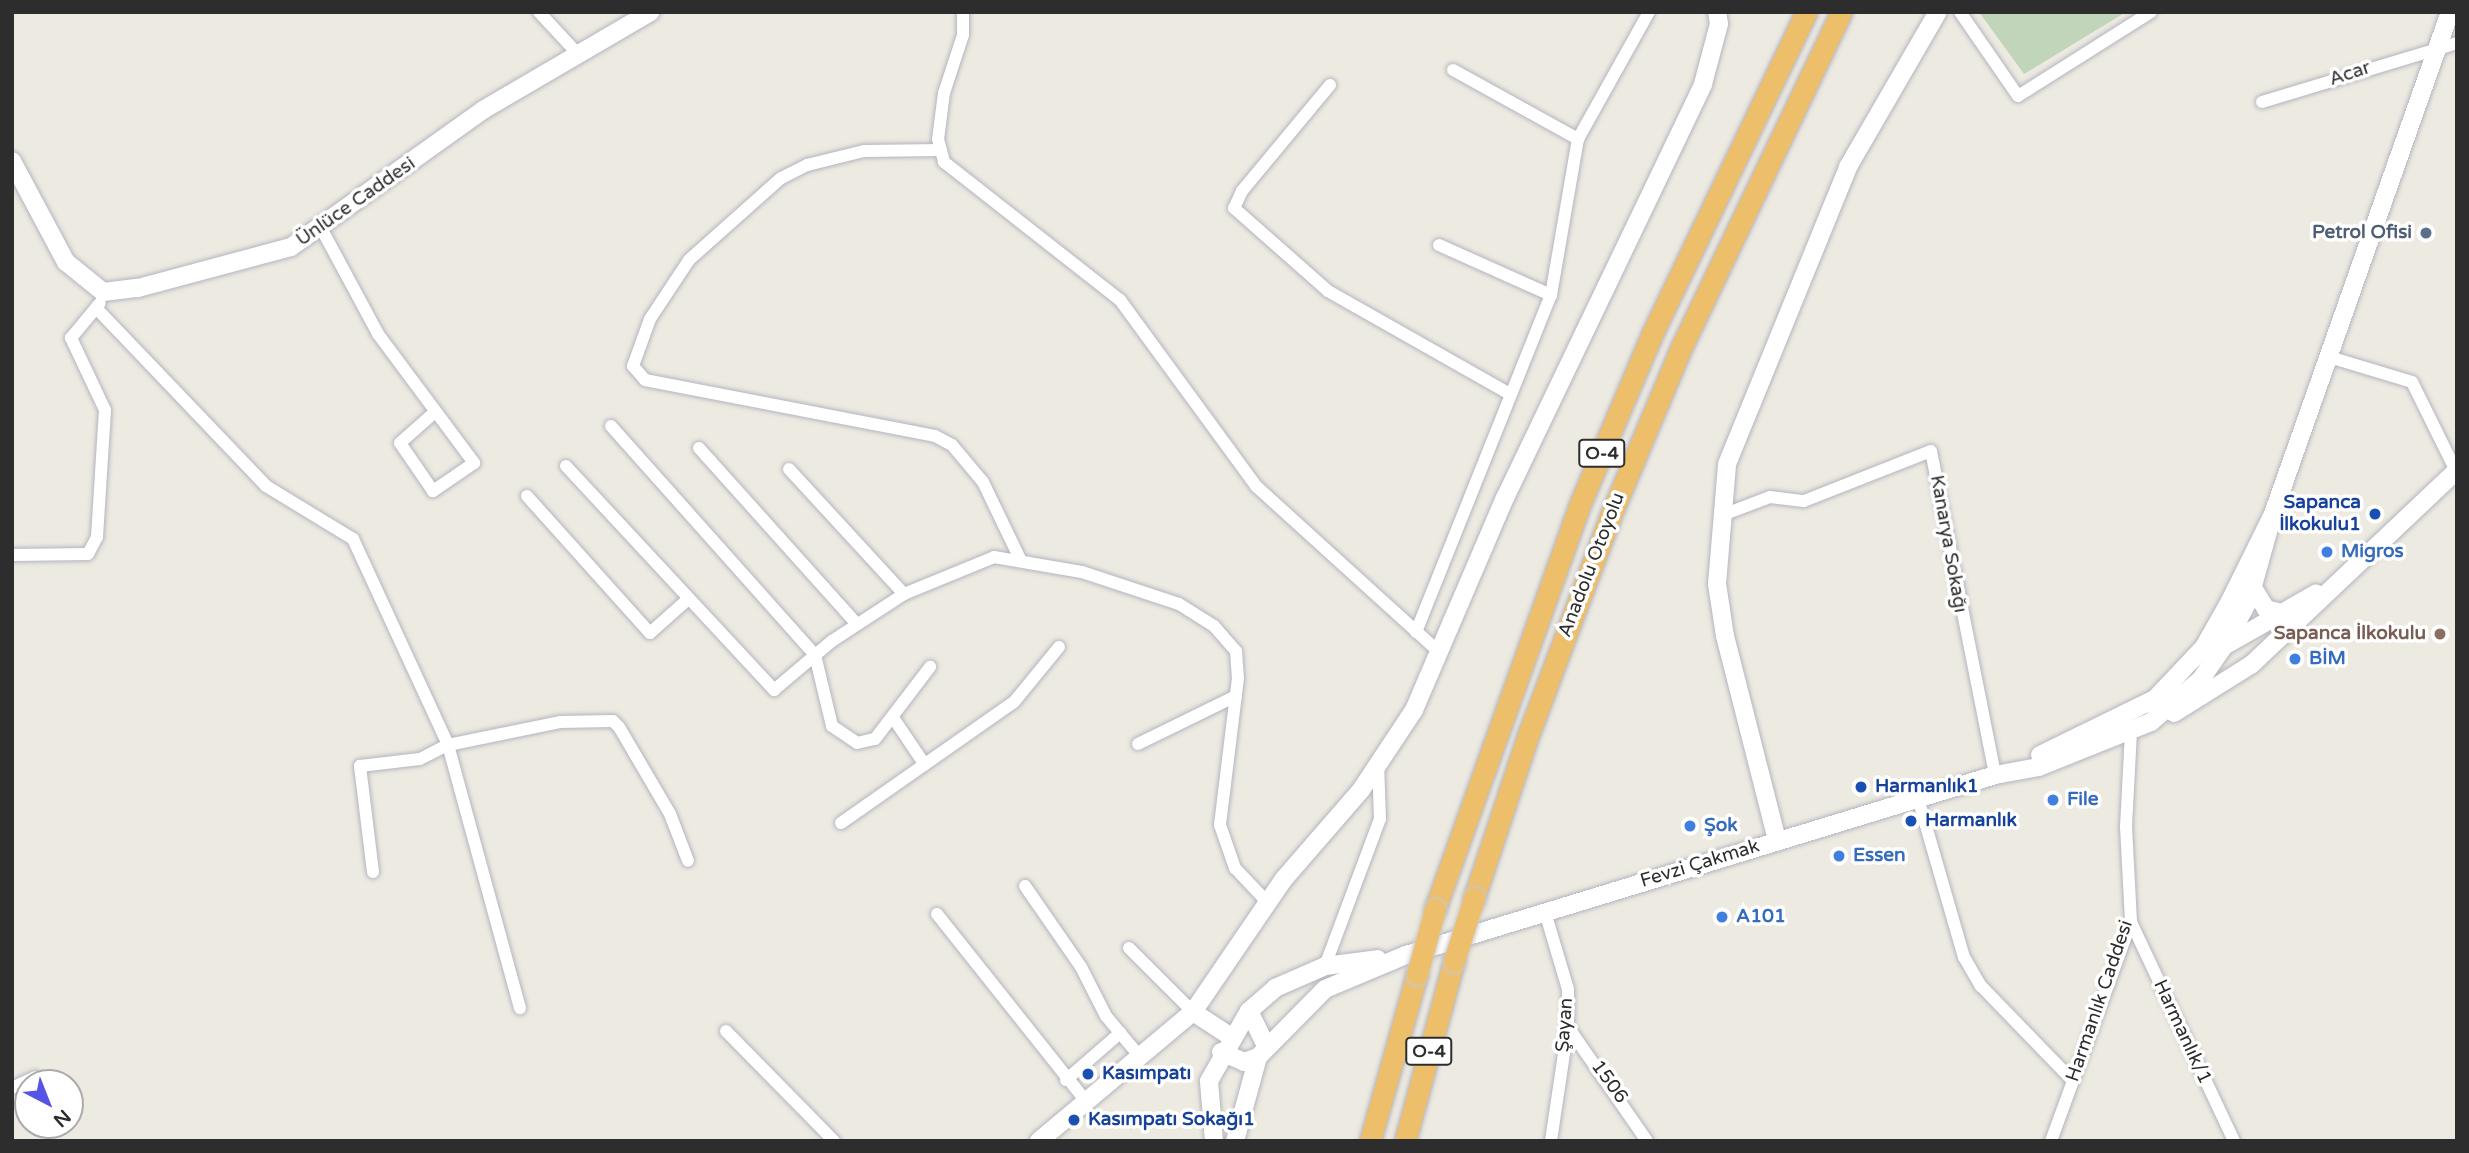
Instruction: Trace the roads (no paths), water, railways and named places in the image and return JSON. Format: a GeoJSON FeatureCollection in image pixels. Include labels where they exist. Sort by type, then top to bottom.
{"type":"FeatureCollection","features":[{"type":"Feature","properties":{"kind":"highway","name":"Anadolu Otoyolu"},"geometry":{"type":"LineString","coordinates":[[1370,1141],[1411,964],[1435,909],[1580,504],[1653,332],[1806,12]]}},
{"type":"Feature","properties":{"kind":"highway","name":"Anadolu Otoyolu"},"geometry":{"type":"LineString","coordinates":[[1405,1141],[1474,898],[1610,517],[1682,346],[1841,12]]}},
{"type":"Feature","properties":{"kind":"main road","name":"Ünlüce Caddesi"},"geometry":{"type":"LineString","coordinates":[[103,292],[138,288],[279,251],[321,228],[483,110],[651,12]]}},
{"type":"Feature","properties":{"kind":"main road"},"geometry":{"type":"LineString","coordinates":[[1039,1141],[1085,1100],[1142,1058],[1193,1012],[1268,903],[1414,710],[1505,498],[1703,84],[1719,24],[1717,12]]}},
{"type":"Feature","properties":{"kind":"main road"},"geometry":{"type":"LineString","coordinates":[[1777,840],[1725,636],[1717,584],[1720,516],[1727,464],[1848,167],[1937,12]]}},
{"type":"Feature","properties":{"kind":"main road"},"geometry":{"type":"LineString","coordinates":[[2151,722],[2201,680],[2224,646],[2253,588],[2273,514],[2326,356],[2450,12]]}},
{"type":"Feature","properties":{"kind":"main road"},"geometry":{"type":"LineString","coordinates":[[12,161],[66,262],[103,292]]}},
{"type":"Feature","properties":{"kind":"main road"},"geometry":{"type":"LineString","coordinates":[[1995,775],[2039,767],[2131,732],[2221,687],[2260,656],[2456,470]]}},
{"type":"Feature","properties":{"kind":"main road"},"geometry":{"type":"LineString","coordinates":[[1995,775],[2134,713],[2196,657],[2217,624],[2273,514]]}},
{"type":"Feature","properties":{"kind":"main road"},"geometry":{"type":"LineString","coordinates":[[2196,657],[2224,646],[2282,613],[2355,564]]}},
{"type":"Feature","properties":{"kind":"main road"},"geometry":{"type":"LineString","coordinates":[[2253,588],[2266,609],[2282,613]]}},
{"type":"Feature","properties":{"kind":"main road"},"geometry":{"type":"LineString","coordinates":[[2217,624],[2224,646],[2242,658],[2260,656]]}},
{"type":"Feature","properties":{"kind":"main road","name":"Fevzi Çakmak"},"geometry":{"type":"LineString","coordinates":[[1411,964],[1545,912],[1995,775]]}},
{"type":"Feature","properties":{"kind":"main road"},"geometry":{"type":"LineString","coordinates":[[1193,1012],[1244,1062],[1262,1052],[1325,989],[1411,964]]}},
{"type":"Feature","properties":{"kind":"main road"},"geometry":{"type":"LineString","coordinates":[[1214,1141],[1209,1081],[1226,1044],[1248,1011],[1275,988],[1325,966],[1411,964]]}},
{"type":"Feature","properties":{"kind":"main road"},"geometry":{"type":"LineString","coordinates":[[1235,1141],[1262,1052],[1248,1011]]}},
{"type":"Feature","properties":{"kind":"street"},"geometry":{"type":"LineString","coordinates":[[539,12],[577,53]]}},
{"type":"Feature","properties":{"kind":"street"},"geometry":{"type":"LineString","coordinates":[[963,12],[963,35],[944,93],[941,150],[944,162],[971,189],[1120,300],[1256,486],[1440,653]]}},
{"type":"Feature","properties":{"kind":"street"},"geometry":{"type":"LineString","coordinates":[[1416,632],[1551,295],[1578,139],[1649,12]]}},
{"type":"Feature","properties":{"kind":"street"},"geometry":{"type":"LineString","coordinates":[[1960,12],[2018,96],[2151,12]]}},
{"type":"Feature","properties":{"kind":"street","name":"Acar"},"geometry":{"type":"LineString","coordinates":[[2262,102],[2438,46],[2457,43]]}},
{"type":"Feature","properties":{"kind":"street"},"geometry":{"type":"LineString","coordinates":[[1453,70],[1578,139]]}},
{"type":"Feature","properties":{"kind":"street"},"geometry":{"type":"LineString","coordinates":[[1330,85],[1234,208],[1328,291],[1510,394]]}},
{"type":"Feature","properties":{"kind":"street"},"geometry":{"type":"LineString","coordinates":[[941,150],[864,151],[807,165],[781,178],[689,260],[650,319],[634,366],[645,380],[935,436],[952,445],[983,482],[1020,559]]}},
{"type":"Feature","properties":{"kind":"street"},"geometry":{"type":"LineString","coordinates":[[321,228],[378,334],[474,463],[433,491],[400,443],[435,412]]}},
{"type":"Feature","properties":{"kind":"street"},"geometry":{"type":"LineString","coordinates":[[1439,245],[1551,295]]}},
{"type":"Feature","properties":{"kind":"street"},"geometry":{"type":"LineString","coordinates":[[12,555],[88,554],[97,537],[105,410],[71,338],[98,310],[103,292]]}},
{"type":"Feature","properties":{"kind":"street"},"geometry":{"type":"LineString","coordinates":[[98,310],[266,485],[353,539],[448,745],[520,1008]]}},
{"type":"Feature","properties":{"kind":"street"},"geometry":{"type":"LineString","coordinates":[[2326,356],[2412,382],[2456,470]]}},
{"type":"Feature","properties":{"kind":"street"},"geometry":{"type":"LineString","coordinates":[[611,426],[815,655],[832,726],[857,743],[875,739],[894,719],[930,667]]}},
{"type":"Feature","properties":{"kind":"street"},"geometry":{"type":"LineString","coordinates":[[699,448],[856,624]]}},
{"type":"Feature","properties":{"kind":"street","name":"Kanarya Sokağı"},"geometry":{"type":"LineString","coordinates":[[1720,516],[1770,497],[1804,501],[1931,451],[1995,775]]}},
{"type":"Feature","properties":{"kind":"street"},"geometry":{"type":"LineString","coordinates":[[566,466],[687,600],[774,690],[856,624],[904,594],[972,562],[994,557],[1020,559],[1137,588],[1203,619],[1236,651],[1236,696],[1220,825],[1235,868],[1268,903]]}},
{"type":"Feature","properties":{"kind":"street"},"geometry":{"type":"LineString","coordinates":[[789,469],[904,594]]}},
{"type":"Feature","properties":{"kind":"street"},"geometry":{"type":"LineString","coordinates":[[527,496],[650,633],[687,600]]}},
{"type":"Feature","properties":{"kind":"street"},"geometry":{"type":"LineString","coordinates":[[841,823],[1014,702],[1059,647]]}},
{"type":"Feature","properties":{"kind":"street"},"geometry":{"type":"LineString","coordinates":[[1138,744],[1236,696]]}},
{"type":"Feature","properties":{"kind":"street"},"geometry":{"type":"LineString","coordinates":[[894,719],[925,765]]}},
{"type":"Feature","properties":{"kind":"street"},"geometry":{"type":"LineString","coordinates":[[373,872],[360,766],[420,758],[448,745],[560,722],[613,721],[651,776],[688,862]]}},
{"type":"Feature","properties":{"kind":"street","name":"Harmanlık Caddesi"},"geometry":{"type":"LineString","coordinates":[[2051,1141],[2131,922],[2126,827],[2131,732]]}},
{"type":"Feature","properties":{"kind":"street"},"geometry":{"type":"LineString","coordinates":[[1325,966],[1380,819],[1378,761]]}},
{"type":"Feature","properties":{"kind":"street"},"geometry":{"type":"LineString","coordinates":[[1918,798],[1964,957],[1981,986],[2073,1081]]}},
{"type":"Feature","properties":{"kind":"street"},"geometry":{"type":"LineString","coordinates":[[1024,887],[1120,1032],[1142,1058]]}},
{"type":"Feature","properties":{"kind":"street","name":"Şayan"},"geometry":{"type":"LineString","coordinates":[[1545,912],[1564,965],[1568,1027],[1550,1141]]}},
{"type":"Feature","properties":{"kind":"street"},"geometry":{"type":"LineString","coordinates":[[937,914],[1066,1080],[1085,1100]]}},
{"type":"Feature","properties":{"kind":"street","name":"Harmanlık/1"},"geometry":{"type":"LineString","coordinates":[[2131,922],[2235,1141]]}},
{"type":"Feature","properties":{"kind":"street"},"geometry":{"type":"LineString","coordinates":[[1129,948],[1193,1012]]}},
{"type":"Feature","properties":{"kind":"street","name":"1506"},"geometry":{"type":"LineString","coordinates":[[1568,1027],[1647,1141]]}},
{"type":"Feature","properties":{"kind":"street"},"geometry":{"type":"LineString","coordinates":[[726,1031],[834,1141]]}},
{"type":"Feature","properties":{"kind":"street"},"geometry":{"type":"LineString","coordinates":[[1066,1080],[1120,1032]]}},
{"type":"Feature","properties":{"kind":"place","name":"Petrol Ofisi"},"geometry":{"type":"Point","coordinates":[2426,233]}},
{"type":"Feature","properties":{"kind":"place","name":"Sapanca İlkokulu1"},"geometry":{"type":"Point","coordinates":[2375,514]}},
{"type":"Feature","properties":{"kind":"place","name":"Migros"},"geometry":{"type":"Point","coordinates":[2327,552]}},
{"type":"Feature","properties":{"kind":"place","name":"Sapanca İlkokulu"},"geometry":{"type":"Point","coordinates":[2440,634]}},
{"type":"Feature","properties":{"kind":"place","name":"BİM"},"geometry":{"type":"Point","coordinates":[2295,659]}},
{"type":"Feature","properties":{"kind":"place","name":"Harmanlık1"},"geometry":{"type":"Point","coordinates":[1861,787]}},
{"type":"Feature","properties":{"kind":"place","name":"File"},"geometry":{"type":"Point","coordinates":[2053,800]}},
{"type":"Feature","properties":{"kind":"place","name":"Harmanlık"},"geometry":{"type":"Point","coordinates":[1911,821]}},
{"type":"Feature","properties":{"kind":"place","name":"Şok"},"geometry":{"type":"Point","coordinates":[1690,826]}},
{"type":"Feature","properties":{"kind":"place","name":"Essen"},"geometry":{"type":"Point","coordinates":[1839,856]}},
{"type":"Feature","properties":{"kind":"place","name":"A101"},"geometry":{"type":"Point","coordinates":[1722,917]}},
{"type":"Feature","properties":{"kind":"place","name":"Kasımpatı"},"geometry":{"type":"Point","coordinates":[1088,1074]}},
{"type":"Feature","properties":{"kind":"place","name":"Kasımpatı Sokağı1"},"geometry":{"type":"Point","coordinates":[1074,1120]}}]}
